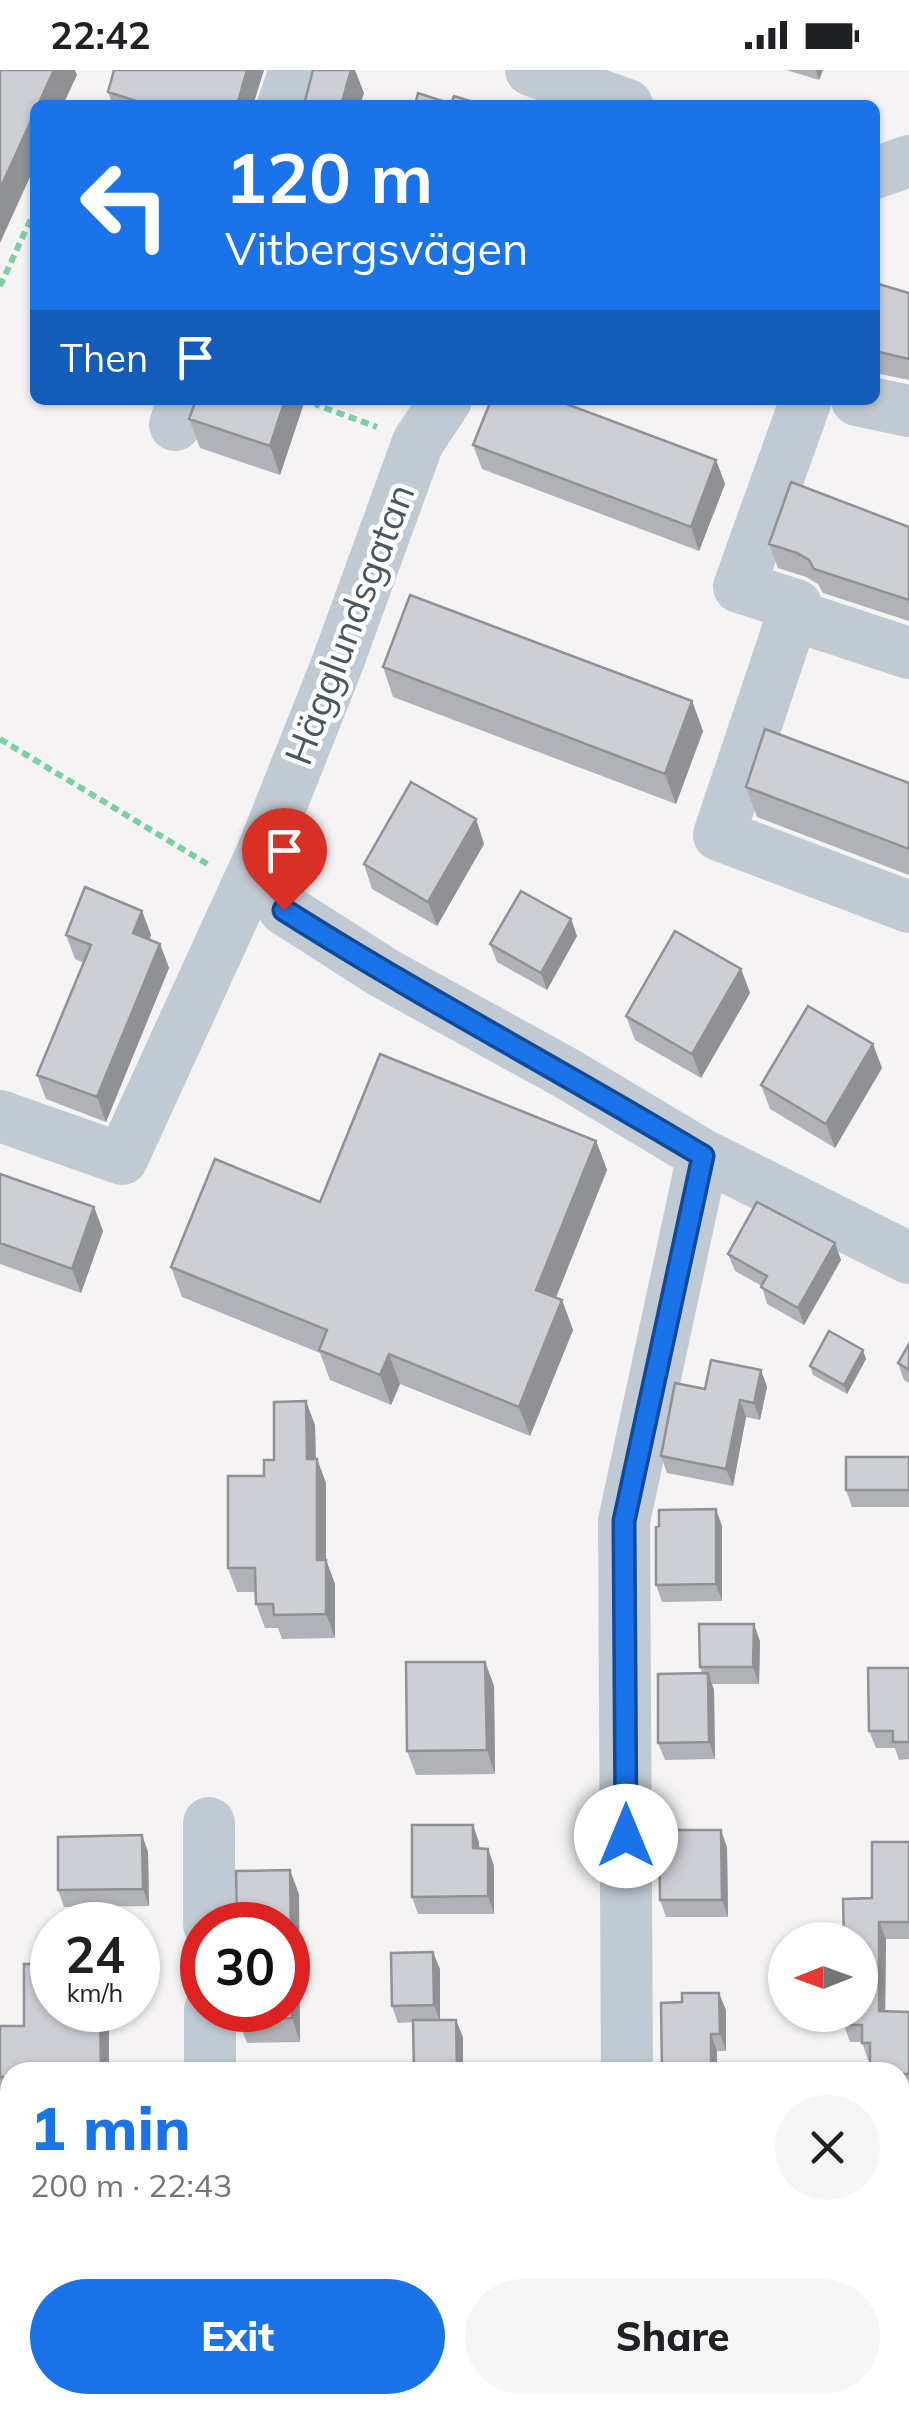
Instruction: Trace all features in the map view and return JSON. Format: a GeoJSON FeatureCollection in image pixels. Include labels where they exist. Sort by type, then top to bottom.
{"type":"FeatureCollection","features":[{"type":"Feature","properties":{"kind":"street"},"geometry":{"type":"LineString","coordinates":[[285,100],[295,70]]}},
{"type":"Feature","properties":{"kind":"street"},"geometry":{"type":"LineString","coordinates":[[532,70],[613,100]]}},
{"type":"Feature","properties":{"kind":"street"},"geometry":{"type":"LineString","coordinates":[[880,171],[909,161]]}},
{"type":"Feature","properties":{"kind":"street"},"geometry":{"type":"LineString","coordinates":[[804,405],[740,587],[796,605],[719,835],[909,907]]}},
{"type":"Feature","properties":{"kind":"street"},"geometry":{"type":"LineString","coordinates":[[880,405],[909,411]]}},
{"type":"Feature","properties":{"kind":"street","name":"Hägglundsgatan"},"geometry":{"type":"LineString","coordinates":[[0,1116],[122,1159],[239,862],[336,667],[432,421]]}},
{"type":"Feature","properties":{"kind":"street"},"geometry":{"type":"LineString","coordinates":[[793,614],[909,653]]}},
{"type":"Feature","properties":{"kind":"street"},"geometry":{"type":"LineString","coordinates":[[239,862],[284,910],[384,973],[566,1073],[703,1156],[909,1258]]}},
{"type":"Feature","properties":{"kind":"street"},"geometry":{"type":"LineString","coordinates":[[626,2062],[624,1521],[703,1156]]}},
{"type":"Feature","properties":{"kind":"street"},"geometry":{"type":"LineString","coordinates":[[209,1823],[209,1902]]}},
{"type":"Feature","properties":{"kind":"street"},"geometry":{"type":"LineString","coordinates":[[210,2032],[210,2062]]}},
{"type":"Feature","properties":{"kind":"path"},"geometry":{"type":"LineString","coordinates":[[0,286],[30,221]]}},
{"type":"Feature","properties":{"kind":"path"},"geometry":{"type":"LineString","coordinates":[[317,405],[432,421]]}},
{"type":"Feature","properties":{"kind":"path"},"geometry":{"type":"LineString","coordinates":[[0,738],[239,862]]}},
{"type":"Feature","properties":{"kind":"building"},"geometry":{"type":"Polygon","coordinates":[[[0,70],[54,70],[40,100],[30,100],[30,123],[0,189],[0,70]]]}},
{"type":"Feature","properties":{"kind":"building"},"geometry":{"type":"Polygon","coordinates":[[[114,70],[247,70],[238,100],[133,100],[108,92],[114,70]]]}},
{"type":"Feature","properties":{"kind":"building"},"geometry":{"type":"Polygon","coordinates":[[[313,70],[351,70],[342,100],[305,100],[313,70]]]}},
{"type":"Feature","properties":{"kind":"building"},"geometry":{"type":"Polygon","coordinates":[[[418,93],[439,100],[416,100],[418,93]]]}},
{"type":"Feature","properties":{"kind":"building"},"geometry":{"type":"Polygon","coordinates":[[[880,284],[909,293],[909,359],[880,352],[880,284]]]}},
{"type":"Feature","properties":{"kind":"building"},"geometry":{"type":"Polygon","coordinates":[[[194,405],[283,405],[270,446],[189,419],[194,405]]]}},
{"type":"Feature","properties":{"kind":"building"},"geometry":{"type":"Polygon","coordinates":[[[489,405],[569,405],[716,460],[691,527],[473,445],[489,405]]]}},
{"type":"Feature","properties":{"kind":"building"},"geometry":{"type":"Polygon","coordinates":[[[791,482],[909,527],[909,600],[814,569],[809,560],[797,553],[769,544],[791,482]]]}},
{"type":"Feature","properties":{"kind":"building"},"geometry":{"type":"Polygon","coordinates":[[[410,595],[692,701],[665,774],[383,667],[410,595]]]}},
{"type":"Feature","properties":{"kind":"building"},"geometry":{"type":"Polygon","coordinates":[[[765,729],[909,783],[909,849],[746,787],[765,729]]]}},
{"type":"Feature","properties":{"kind":"building"},"geometry":{"type":"Polygon","coordinates":[[[411,782],[476,819],[428,902],[364,864],[411,782]]]}},
{"type":"Feature","properties":{"kind":"building"},"geometry":{"type":"Polygon","coordinates":[[[85,887],[142,911],[133,933],[160,944],[97,1097],[37,1075],[91,945],[66,935],[85,887]]]}},
{"type":"Feature","properties":{"kind":"building"},"geometry":{"type":"Polygon","coordinates":[[[521,891],[571,919],[541,973],[490,944],[521,891]]]}},
{"type":"Feature","properties":{"kind":"building"},"geometry":{"type":"Polygon","coordinates":[[[675,931],[741,969],[692,1054],[626,1016],[675,931]]]}},
{"type":"Feature","properties":{"kind":"building"},"geometry":{"type":"Polygon","coordinates":[[[808,1006],[873,1044],[826,1124],[761,1085],[808,1006]]]}},
{"type":"Feature","properties":{"kind":"building"},"geometry":{"type":"Polygon","coordinates":[[[380,1054],[596,1141],[536,1290],[562,1300],[519,1407],[389,1354],[380,1375],[319,1350],[327,1330],[171,1267],[215,1159],[320,1202],[380,1054]]]}},
{"type":"Feature","properties":{"kind":"building"},"geometry":{"type":"Polygon","coordinates":[[[0,1174],[94,1207],[72,1269],[0,1243],[0,1174]]]}},
{"type":"Feature","properties":{"kind":"building"},"geometry":{"type":"Polygon","coordinates":[[[757,1202],[835,1243],[798,1308],[761,1287],[767,1276],[728,1254],[757,1202]]]}},
{"type":"Feature","properties":{"kind":"building"},"geometry":{"type":"Polygon","coordinates":[[[829,1331],[863,1350],[844,1385],[810,1366],[829,1331]]]}},
{"type":"Feature","properties":{"kind":"building"},"geometry":{"type":"Polygon","coordinates":[[[909,1344],[909,1370],[898,1363],[909,1344]]]}},
{"type":"Feature","properties":{"kind":"building"},"geometry":{"type":"Polygon","coordinates":[[[711,1360],[761,1370],[754,1403],[740,1400],[726,1469],[661,1456],[675,1383],[705,1389],[711,1360]]]}},
{"type":"Feature","properties":{"kind":"building"},"geometry":{"type":"Polygon","coordinates":[[[306,1401],[307,1459],[317,1459],[317,1560],[326,1560],[326,1614],[274,1615],[273,1604],[256,1604],[255,1568],[228,1568],[228,1476],[264,1476],[264,1460],[274,1460],[274,1402],[306,1401]]]}},
{"type":"Feature","properties":{"kind":"building"},"geometry":{"type":"Polygon","coordinates":[[[846,1457],[909,1457],[909,1490],[846,1490],[846,1457]]]}},
{"type":"Feature","properties":{"kind":"building"},"geometry":{"type":"Polygon","coordinates":[[[716,1509],[716,1584],[656,1585],[659,1510],[716,1509]]]}},
{"type":"Feature","properties":{"kind":"building"},"geometry":{"type":"Polygon","coordinates":[[[699,1624],[754,1624],[753,1667],[700,1667],[699,1624]]]}},
{"type":"Feature","properties":{"kind":"building"},"geometry":{"type":"Polygon","coordinates":[[[406,1662],[485,1662],[487,1750],[407,1751],[406,1662]]]}},
{"type":"Feature","properties":{"kind":"building"},"geometry":{"type":"Polygon","coordinates":[[[868,1668],[909,1668],[909,1742],[893,1742],[893,1731],[869,1731],[868,1668]]]}},
{"type":"Feature","properties":{"kind":"building"},"geometry":{"type":"Polygon","coordinates":[[[708,1673],[709,1742],[658,1743],[658,1674],[708,1673]]]}},
{"type":"Feature","properties":{"kind":"building"},"geometry":{"type":"Polygon","coordinates":[[[412,1825],[473,1825],[473,1848],[488,1849],[488,1896],[412,1897],[412,1825]]]}},
{"type":"Feature","properties":{"kind":"building"},"geometry":{"type":"Polygon","coordinates":[[[659,1830],[721,1830],[722,1900],[660,1900],[659,1830]]]}},
{"type":"Feature","properties":{"kind":"building"},"geometry":{"type":"Polygon","coordinates":[[[142,1835],[143,1889],[58,1890],[58,1837],[142,1835]]]}},
{"type":"Feature","properties":{"kind":"building"},"geometry":{"type":"Polygon","coordinates":[[[872,1842],[909,1842],[909,1922],[879,1922],[879,2011],[909,2012],[909,2062],[870,2062],[870,2043],[862,2043],[862,2032],[878,2032],[878,1922],[844,1922],[843,1899],[872,1898],[872,1842]]]}},
{"type":"Feature","properties":{"kind":"building"},"geometry":{"type":"Polygon","coordinates":[[[290,1870],[290,1902],[237,1902],[236,1871],[290,1870]]]}},
{"type":"Feature","properties":{"kind":"building"},"geometry":{"type":"Polygon","coordinates":[[[433,1952],[434,2005],[392,2006],[391,1953],[433,1952]]]}},
{"type":"Feature","properties":{"kind":"building"},"geometry":{"type":"Polygon","coordinates":[[[24,1964],[30,1964],[30,2032],[100,2032],[101,2062],[0,2062],[0,2026],[24,2026],[24,1964]]]}},
{"type":"Feature","properties":{"kind":"building"},"geometry":{"type":"Polygon","coordinates":[[[682,1993],[719,1993],[720,2034],[711,2034],[711,2062],[662,2062],[661,2003],[682,2002],[682,1993]]]}},
{"type":"Feature","properties":{"kind":"building"},"geometry":{"type":"Polygon","coordinates":[[[413,2020],[456,2020],[457,2062],[414,2062],[413,2020]]]}},
{"type":"Feature","properties":{"kind":"route"},"geometry":{"type":"LineString","coordinates":[[284,910],[384,973],[566,1073],[703,1156],[624,1521],[626,1836]]}}]}
